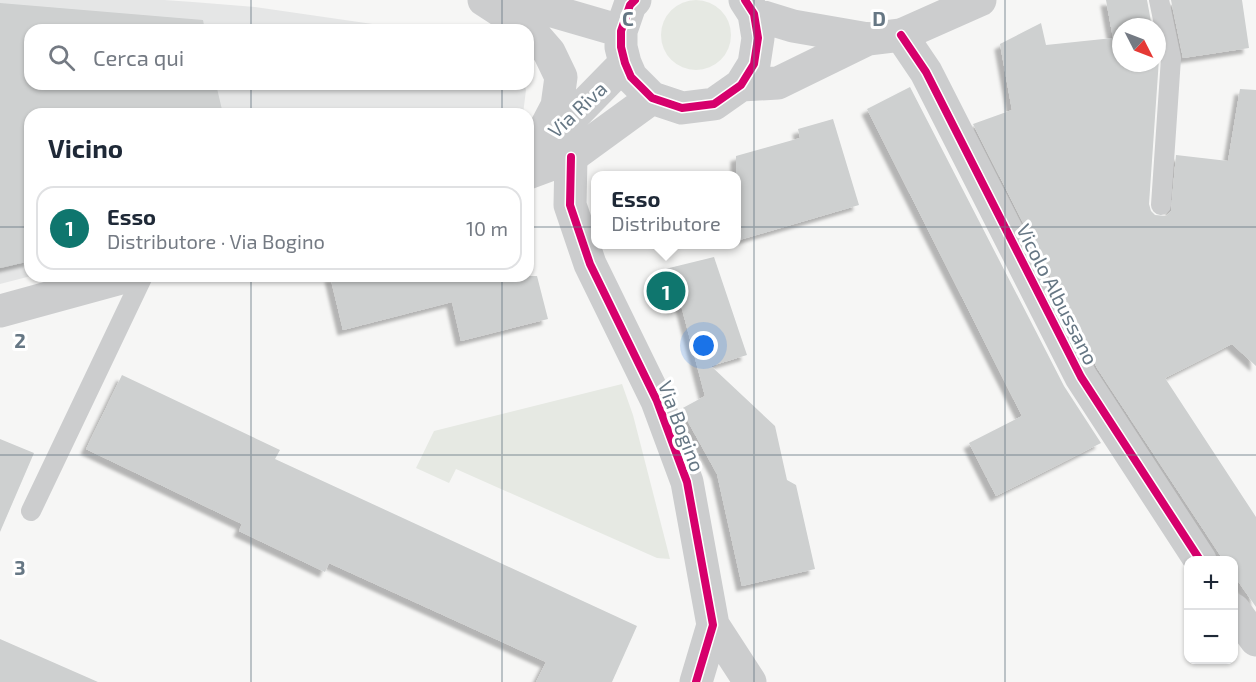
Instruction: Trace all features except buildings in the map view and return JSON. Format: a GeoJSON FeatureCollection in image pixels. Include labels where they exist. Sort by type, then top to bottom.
{"type":"FeatureCollection","features":[{"type":"Feature","properties":{"kind":"street"},"geometry":{"type":"LineString","coordinates":[[484,0],[521,24]]}},
{"type":"Feature","properties":{"kind":"street"},"geometry":{"type":"LineString","coordinates":[[514,0],[621,31]]}},
{"type":"Feature","properties":{"kind":"street"},"geometry":{"type":"LineString","coordinates":[[635,0],[630,5],[621,31],[621,47],[636,79],[682,108],[714,104],[741,86],[754,64],[758,38],[749,7]]}},
{"type":"Feature","properties":{"kind":"street"},"geometry":{"type":"LineString","coordinates":[[749,7],[793,26],[868,39],[901,35],[980,0]]}},
{"type":"Feature","properties":{"kind":"street"},"geometry":{"type":"LineString","coordinates":[[534,35],[549,52],[561,77],[557,106],[534,152]]}},
{"type":"Feature","properties":{"kind":"street","name":"Vicolo Albussano"},"geometry":{"type":"LineString","coordinates":[[901,35],[926,72],[1081,376],[1197,556]]}},
{"type":"Feature","properties":{"kind":"street"},"geometry":{"type":"LineString","coordinates":[[741,86],[778,83],[868,39]]}},
{"type":"Feature","properties":{"kind":"street","name":"Via Riva"},"geometry":{"type":"LineString","coordinates":[[534,155],[579,110],[636,79]]}},
{"type":"Feature","properties":{"kind":"street","name":"Via Riva"},"geometry":{"type":"LineString","coordinates":[[534,158],[571,158],[636,79]]}},
{"type":"Feature","properties":{"kind":"street","name":"Via Bogino"},"geometry":{"type":"LineString","coordinates":[[571,158],[570,205],[590,264],[657,400],[687,482],[713,625],[696,682]]}},
{"type":"Feature","properties":{"kind":"street"},"geometry":{"type":"LineString","coordinates":[[0,311],[106,282]]}},
{"type":"Feature","properties":{"kind":"street"},"geometry":{"type":"LineString","coordinates":[[1238,617],[1256,640]]}},
{"type":"Feature","properties":{"kind":"street"},"geometry":{"type":"LineString","coordinates":[[713,625],[750,682]]}},
{"type":"Feature","properties":{"kind":"lane"},"geometry":{"type":"LineString","coordinates":[[1159,0],[1171,58],[1161,205]]}},
{"type":"Feature","properties":{"kind":"lane"},"geometry":{"type":"LineString","coordinates":[[31,511],[140,282]]}},
{"type":"Feature","properties":{"kind":"shaded area"},"geometry":{"type":"Polygon","coordinates":[[[0,0],[164,0],[255,7],[373,24],[24,24],[24,90],[526,90],[524,108],[24,108],[24,278],[0,284],[0,0]]]}},
{"type":"Feature","properties":{"kind":"shaded area"},"geometry":{"type":"Polygon","coordinates":[[[703,0],[716,6],[725,15],[729,21],[731,35],[729,49],[721,60],[710,68],[689,70],[671,60],[663,49],[661,28],[671,10],[682,2],[703,0]]]}},
{"type":"Feature","properties":{"kind":"shaded area"},"geometry":{"type":"Polygon","coordinates":[[[622,384],[633,415],[670,559],[657,558],[456,469],[449,483],[416,468],[434,431],[622,384]]]}},
{"type":"Feature","properties":{"kind":"cycle path"},"geometry":{"type":"LineString","coordinates":[[635,0],[630,5],[621,31],[621,47],[631,77],[652,98],[682,108],[714,104],[741,85],[754,64],[758,38],[754,14],[745,0]]}},
{"type":"Feature","properties":{"kind":"cycle path"},"geometry":{"type":"LineString","coordinates":[[901,35],[926,72],[1081,377],[1197,556]]}},
{"type":"Feature","properties":{"kind":"cycle path"},"geometry":{"type":"LineString","coordinates":[[571,157],[570,205],[590,264],[657,401],[687,482],[713,625],[696,682]]}},
{"type":"Feature","properties":{"kind":"place","name":"Esso"},"geometry":{"type":"Point","coordinates":[666,291]}}]}
